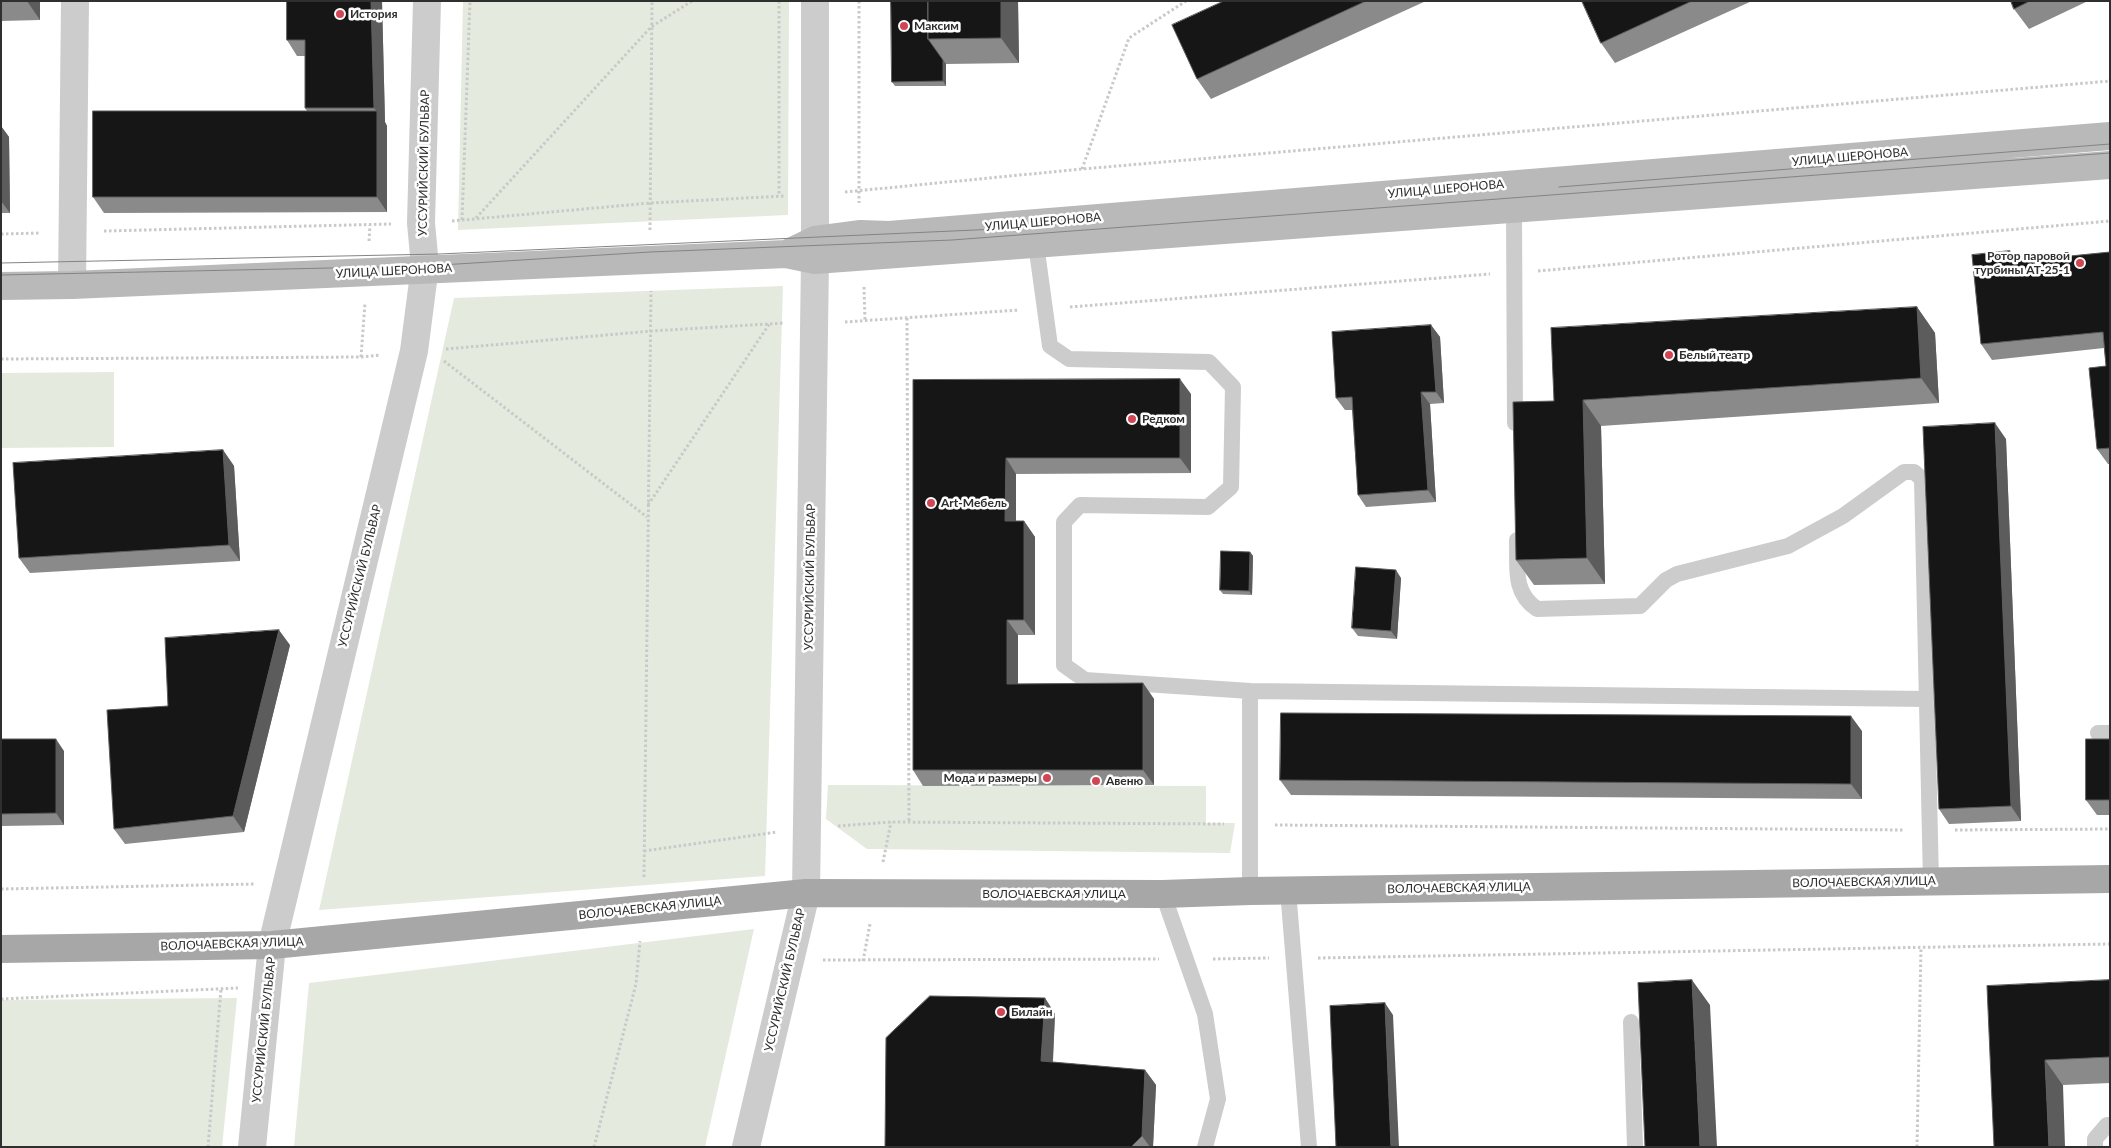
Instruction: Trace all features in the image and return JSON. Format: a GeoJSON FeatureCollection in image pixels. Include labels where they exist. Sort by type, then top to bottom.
{"type":"FeatureCollection","features":[{"type":"Feature","properties":{"kind":"main road","name":"УЛИЦА ШЕРОНОВА"},"geometry":{"type":"LineString","coordinates":[[862,245],[907,233],[2110,136]]}},
{"type":"Feature","properties":{"kind":"main road","name":"УЛИЦА ШЕРОНОВА"},"geometry":{"type":"LineString","coordinates":[[1,286],[72,285],[786,254],[862,245],[1036,244],[2110,165]]}},
{"type":"Feature","properties":{"kind":"main road","name":"ВОЛОЧАЕВСКАЯ УЛИЦА"},"geometry":{"type":"LineString","coordinates":[[1,949],[272,945],[806,893],[1163,894],[1288,890],[2110,879]]}},
{"type":"Feature","properties":{"kind":"street"},"geometry":{"type":"LineString","coordinates":[[72,285],[75,1]]}},
{"type":"Feature","properties":{"kind":"street","name":"УССУРИЙСКИЙ БУЛЬВАР"},"geometry":{"type":"LineString","coordinates":[[252,1147],[272,945],[423,351],[425,269],[421,223],[427,1]]}},
{"type":"Feature","properties":{"kind":"street","name":"УССУРИЙСКИЙ БУЛЬВАР"},"geometry":{"type":"LineString","coordinates":[[746,1147],[806,893],[815,250],[815,1]]}},
{"type":"Feature","properties":{"kind":"lane"},"geometry":{"type":"LineString","coordinates":[[1514,210],[1516,438]]}},
{"type":"Feature","properties":{"kind":"lane"},"geometry":{"type":"LineString","coordinates":[[1036,244],[1050,346],[1069,359],[1210,362],[1234,387],[1231,487],[1208,507],[1080,506],[1064,522],[1064,665],[1085,680],[1250,691],[1927,699]]}},
{"type":"Feature","properties":{"kind":"lane"},"geometry":{"type":"LineString","coordinates":[[1517,525],[1518,583],[1525,600],[1538,608],[1640,606],[1666,580],[1678,574],[1788,546],[1843,516],[1904,472],[1914,472],[1922,480],[1931,882]]}},
{"type":"Feature","properties":{"kind":"lane"},"geometry":{"type":"LineString","coordinates":[[1250,691],[1250,891]]}},
{"type":"Feature","properties":{"kind":"lane"},"geometry":{"type":"LineString","coordinates":[[1288,890],[1309,1147]]}},
{"type":"Feature","properties":{"kind":"lane"},"geometry":{"type":"LineString","coordinates":[[1163,894],[1205,1014],[1218,1100],[1204,1147]]}},
{"type":"Feature","properties":{"kind":"lane"},"geometry":{"type":"LineString","coordinates":[[1631,1022],[1635,1147]]}},
{"type":"Feature","properties":{"kind":"lane"},"geometry":{"type":"LineString","coordinates":[[2095,1147],[2095,1139],[2107,1125],[2110,1125]]}},
{"type":"Feature","properties":{"kind":"path"},"geometry":{"type":"LineString","coordinates":[[462,220],[470,1]]}},
{"type":"Feature","properties":{"kind":"path"},"geometry":{"type":"LineString","coordinates":[[594,1147],[636,984],[643,909],[652,331],[650,203],[652,1]]}},
{"type":"Feature","properties":{"kind":"path"},"geometry":{"type":"LineString","coordinates":[[475,219],[652,27],[692,1]]}},
{"type":"Feature","properties":{"kind":"path"},"geometry":{"type":"LineString","coordinates":[[779,1],[780,196]]}},
{"type":"Feature","properties":{"kind":"path"},"geometry":{"type":"LineString","coordinates":[[859,1],[859,190],[865,321]]}},
{"type":"Feature","properties":{"kind":"path"},"geometry":{"type":"LineString","coordinates":[[1082,169],[1129,38],[1186,1]]}},
{"type":"Feature","properties":{"kind":"path"},"geometry":{"type":"LineString","coordinates":[[1,234],[421,223],[650,203],[814,195],[1082,169],[2110,81]]}},
{"type":"Feature","properties":{"kind":"path"},"geometry":{"type":"LineString","coordinates":[[1,359],[361,357],[652,331],[770,323],[865,321],[1514,273],[2110,221]]}},
{"type":"Feature","properties":{"kind":"path"},"geometry":{"type":"LineString","coordinates":[[907,318],[909,822]]}},
{"type":"Feature","properties":{"kind":"path"},"geometry":{"type":"LineString","coordinates":[[648,506],[770,323]]}},
{"type":"Feature","properties":{"kind":"path"},"geometry":{"type":"LineString","coordinates":[[423,351],[648,517]]}},
{"type":"Feature","properties":{"kind":"path"},"geometry":{"type":"LineString","coordinates":[[644,851],[807,828],[909,822],[1930,830],[2110,829]]}},
{"type":"Feature","properties":{"kind":"path"},"geometry":{"type":"LineString","coordinates":[[1,889],[286,884]]}},
{"type":"Feature","properties":{"kind":"path"},"geometry":{"type":"LineString","coordinates":[[791,958],[834,961],[1294,958],[2110,944]]}},
{"type":"Feature","properties":{"kind":"path"},"geometry":{"type":"LineString","coordinates":[[1917,1147],[1921,947]]}},
{"type":"Feature","properties":{"kind":"path"},"geometry":{"type":"LineString","coordinates":[[1,999],[268,987]]}},
{"type":"Feature","properties":{"kind":"path"},"geometry":{"type":"LineString","coordinates":[[208,1147],[222,989]]}},
{"type":"Feature","properties":{"kind":"shaded area"},"geometry":{"type":"Polygon","coordinates":[[[463,1],[789,1],[788,215],[458,230],[463,1]]]}},
{"type":"Feature","properties":{"kind":"shaded area"},"geometry":{"type":"Polygon","coordinates":[[[783,286],[765,876],[319,910],[454,298],[783,286]]]}},
{"type":"Feature","properties":{"kind":"shaded area"},"geometry":{"type":"Polygon","coordinates":[[[114,372],[114,447],[1,448],[1,373],[114,372]]]}},
{"type":"Feature","properties":{"kind":"shaded area"},"geometry":{"type":"Polygon","coordinates":[[[828,785],[1206,786],[1206,823],[1235,823],[1230,853],[867,849],[826,819],[828,785]]]}},
{"type":"Feature","properties":{"kind":"shaded area"},"geometry":{"type":"Polygon","coordinates":[[[754,929],[705,1147],[294,1147],[309,983],[754,929]]]}},
{"type":"Feature","properties":{"kind":"shaded area"},"geometry":{"type":"Polygon","coordinates":[[[237,998],[222,1147],[1,1147],[1,1000],[237,998]]]}},
{"type":"Feature","properties":{"kind":"building"},"geometry":{"type":"Polygon","coordinates":[[[287,1],[371,1],[374,108],[305,108],[305,40],[287,40],[287,1]]]}},
{"type":"Feature","properties":{"kind":"building"},"geometry":{"type":"Polygon","coordinates":[[[891,1],[928,1],[928,39],[943,60],[943,81],[892,82],[891,1]]]}},
{"type":"Feature","properties":{"kind":"building"},"geometry":{"type":"Polygon","coordinates":[[[928,1],[1001,1],[1001,38],[928,39],[928,1]]]}},
{"type":"Feature","properties":{"kind":"building"},"geometry":{"type":"Polygon","coordinates":[[[1224,1],[1366,1],[1197,79],[1172,25],[1224,1]]]}},
{"type":"Feature","properties":{"kind":"building"},"geometry":{"type":"Polygon","coordinates":[[[1582,1],[1692,1],[1601,43],[1582,1]]]}},
{"type":"Feature","properties":{"kind":"building"},"geometry":{"type":"Polygon","coordinates":[[[2011,1],[2030,1],[2014,9],[2011,1]]]}},
{"type":"Feature","properties":{"kind":"building"},"geometry":{"type":"Polygon","coordinates":[[[93,111],[377,111],[377,197],[93,197],[93,111]]]}},
{"type":"Feature","properties":{"kind":"building"},"geometry":{"type":"Polygon","coordinates":[[[2010,251],[2011,262],[2110,252],[2110,448],[2097,449],[2089,368],[2106,366],[2103,332],[1981,344],[1972,255],[2010,251]]]}},
{"type":"Feature","properties":{"kind":"building"},"geometry":{"type":"Polygon","coordinates":[[[1917,307],[1921,378],[1583,400],[1587,558],[1516,560],[1513,402],[1554,401],[1551,328],[1917,307]]]}},
{"type":"Feature","properties":{"kind":"building"},"geometry":{"type":"Polygon","coordinates":[[[1431,325],[1436,392],[1421,392],[1428,490],[1358,495],[1352,397],[1336,398],[1332,332],[1431,325]]]}},
{"type":"Feature","properties":{"kind":"building"},"geometry":{"type":"Polygon","coordinates":[[[1180,379],[1180,458],[1006,458],[1005,521],[1024,521],[1024,620],[1007,620],[1007,684],[1143,683],[1143,770],[913,770],[913,380],[1180,379]]]}},
{"type":"Feature","properties":{"kind":"building"},"geometry":{"type":"Polygon","coordinates":[[[1995,423],[2011,806],[1939,809],[1923,427],[1995,423]]]}},
{"type":"Feature","properties":{"kind":"building"},"geometry":{"type":"Polygon","coordinates":[[[223,450],[229,545],[19,558],[13,463],[223,450]]]}},
{"type":"Feature","properties":{"kind":"building"},"geometry":{"type":"Polygon","coordinates":[[[1221,551],[1250,552],[1249,591],[1220,590],[1221,551]]]}},
{"type":"Feature","properties":{"kind":"building"},"geometry":{"type":"Polygon","coordinates":[[[1356,567],[1396,570],[1391,631],[1352,628],[1356,567]]]}},
{"type":"Feature","properties":{"kind":"building"},"geometry":{"type":"Polygon","coordinates":[[[279,630],[233,816],[114,829],[107,710],[168,706],[165,638],[279,630]]]}},
{"type":"Feature","properties":{"kind":"building"},"geometry":{"type":"Polygon","coordinates":[[[1281,713],[1851,716],[1851,784],[1280,780],[1281,713]]]}},
{"type":"Feature","properties":{"kind":"building"},"geometry":{"type":"Polygon","coordinates":[[[1,739],[56,739],[56,813],[1,814],[1,739]]]}},
{"type":"Feature","properties":{"kind":"building"},"geometry":{"type":"Polygon","coordinates":[[[2086,739],[2110,739],[2110,800],[2086,800],[2086,739]]]}},
{"type":"Feature","properties":{"kind":"building"},"geometry":{"type":"Polygon","coordinates":[[[1692,980],[1700,1147],[1645,1147],[1638,983],[1692,980]]]}},
{"type":"Feature","properties":{"kind":"building"},"geometry":{"type":"Polygon","coordinates":[[[2110,980],[2110,1057],[2045,1060],[2049,1147],[1994,1147],[1987,986],[2110,980]]]}},
{"type":"Feature","properties":{"kind":"building"},"geometry":{"type":"Polygon","coordinates":[[[930,996],[1045,998],[1041,1061],[1145,1070],[1142,1136],[1131,1147],[885,1147],[886,1038],[930,996]]]}},
{"type":"Feature","properties":{"kind":"building"},"geometry":{"type":"Polygon","coordinates":[[[1385,1003],[1391,1147],[1336,1147],[1330,1006],[1385,1003]]]}},
{"type":"Feature","properties":{"kind":"tram line"},"geometry":{"type":"LineString","coordinates":[[1559,187],[2110,144]]}},
{"type":"Feature","properties":{"kind":"tram line"},"geometry":{"type":"LineString","coordinates":[[1,275],[425,266],[650,252],[952,240],[2110,153]]}},
{"type":"Feature","properties":{"kind":"tram line"},"geometry":{"type":"LineString","coordinates":[[1,263],[439,254],[1020,228]]}},
{"type":"Feature","properties":{"kind":"place","name":"История"},"geometry":{"type":"Point","coordinates":[340,14]}},
{"type":"Feature","properties":{"kind":"place","name":"Максим"},"geometry":{"type":"Point","coordinates":[904,26]}},
{"type":"Feature","properties":{"kind":"place","name":"Ротор паровой турбины АТ-25-1"},"geometry":{"type":"Point","coordinates":[2080,263]}},
{"type":"Feature","properties":{"kind":"place","name":"Белый театр"},"geometry":{"type":"Point","coordinates":[1669,355]}},
{"type":"Feature","properties":{"kind":"place","name":"Редком"},"geometry":{"type":"Point","coordinates":[1132,419]}},
{"type":"Feature","properties":{"kind":"place","name":"Art-Мебель"},"geometry":{"type":"Point","coordinates":[931,503]}},
{"type":"Feature","properties":{"kind":"place","name":"Мода и размеры"},"geometry":{"type":"Point","coordinates":[1047,778]}},
{"type":"Feature","properties":{"kind":"place","name":"Авеню"},"geometry":{"type":"Point","coordinates":[1096,781]}},
{"type":"Feature","properties":{"kind":"place","name":"Билайн"},"geometry":{"type":"Point","coordinates":[1001,1012]}}]}
